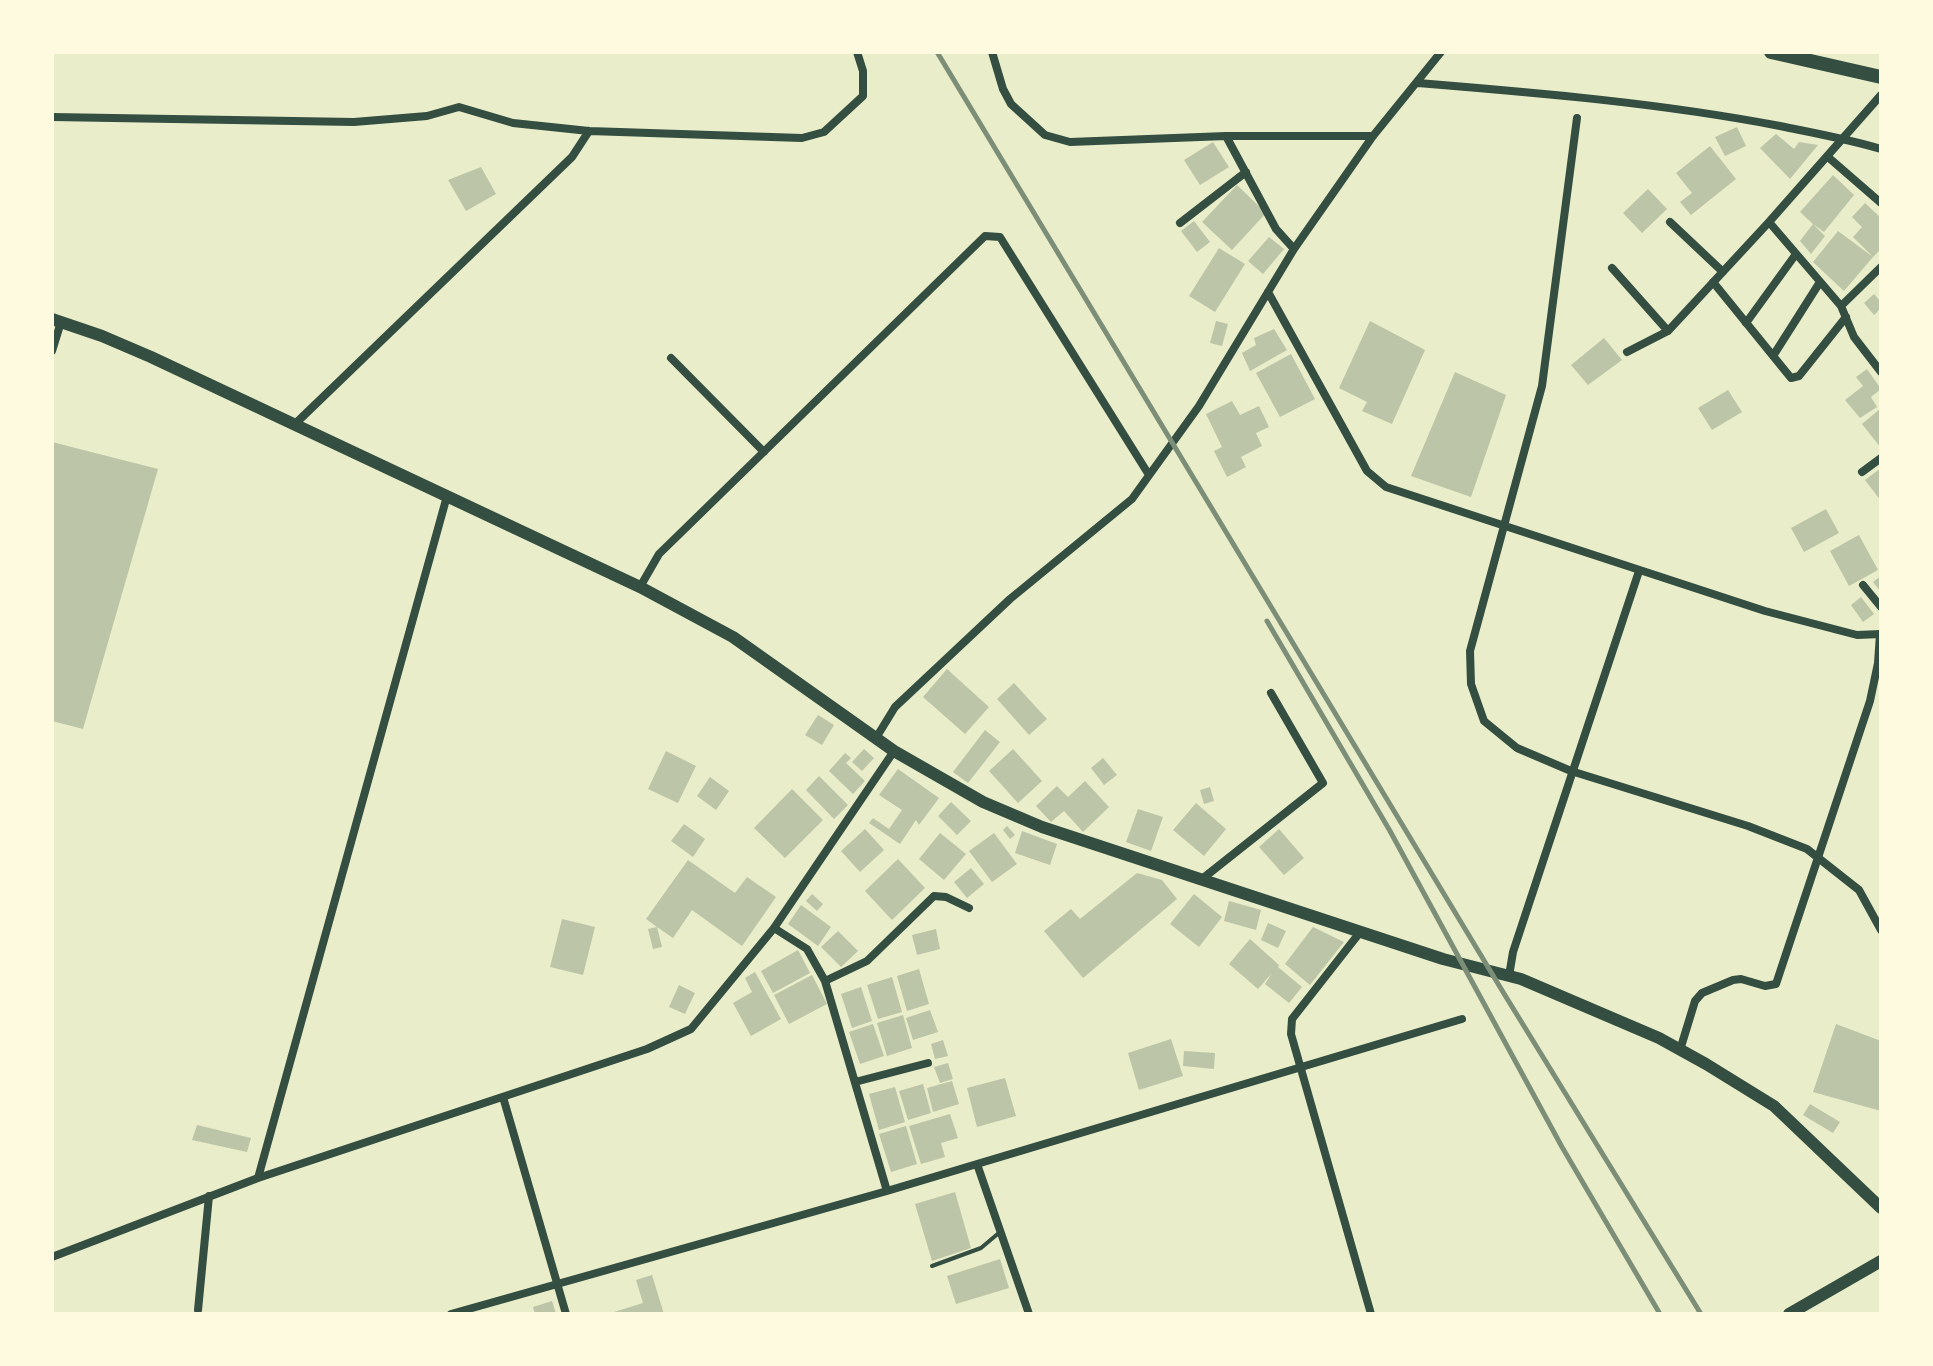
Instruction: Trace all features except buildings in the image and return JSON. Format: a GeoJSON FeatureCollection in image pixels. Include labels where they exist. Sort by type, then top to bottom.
{"type":"FeatureCollection","features":[{"type":"Feature","properties":{"kind":"highway"},"geometry":{"type":"LineString","coordinates":[[1771,52],[1881,77]]}},
{"type":"Feature","properties":{"kind":"main road"},"geometry":{"type":"LineString","coordinates":[[57,320],[151,357],[640,587],[733,637],[894,751],[983,802],[1042,827],[1443,959],[1509,976],[1659,1038],[1774,1106],[1881,1208]]}},
{"type":"Feature","properties":{"kind":"main road"},"geometry":{"type":"LineString","coordinates":[[1789,1314],[1881,1261]]}},
{"type":"Feature","properties":{"kind":"street"},"geometry":{"type":"LineString","coordinates":[[52,117],[354,122],[427,116],[459,107],[513,123],[589,131],[802,138],[824,132],[863,96],[863,71],[857,52]]}},
{"type":"Feature","properties":{"kind":"street"},"geometry":{"type":"LineString","coordinates":[[992,52],[1011,104],[1045,135],[1070,142],[1226,136],[1373,136]]}},
{"type":"Feature","properties":{"kind":"street"},"geometry":{"type":"LineString","coordinates":[[876,738],[895,707],[1010,599],[1132,499],[1199,406],[1294,249],[1373,136],[1441,52]]}},
{"type":"Feature","properties":{"kind":"street"},"geometry":{"type":"LineString","coordinates":[[1418,83],[1592,97],[1714,113],[1844,138],[1881,149]]}},
{"type":"Feature","properties":{"kind":"street"},"geometry":{"type":"LineString","coordinates":[[1627,352],[1668,331],[1881,95]]}},
{"type":"Feature","properties":{"kind":"street"},"geometry":{"type":"LineString","coordinates":[[1577,118],[1542,386],[1470,651],[1471,684],[1484,721],[1517,748],[1571,771],[1748,826],[1807,849],[1859,890],[1881,930]]}},
{"type":"Feature","properties":{"kind":"street"},"geometry":{"type":"LineString","coordinates":[[295,424],[572,157],[589,131]]}},
{"type":"Feature","properties":{"kind":"street"},"geometry":{"type":"LineString","coordinates":[[1226,136],[1276,229],[1294,249]]}},
{"type":"Feature","properties":{"kind":"street"},"geometry":{"type":"LineString","coordinates":[[1828,157],[1881,203]]}},
{"type":"Feature","properties":{"kind":"street"},"geometry":{"type":"LineString","coordinates":[[1180,223],[1246,172]]}},
{"type":"Feature","properties":{"kind":"street"},"geometry":{"type":"LineString","coordinates":[[1670,222],[1723,272]]}},
{"type":"Feature","properties":{"kind":"street"},"geometry":{"type":"LineString","coordinates":[[1769,222],[1841,306],[1854,337],[1881,372]]}},
{"type":"Feature","properties":{"kind":"street"},"geometry":{"type":"LineString","coordinates":[[640,587],[659,554],[985,236],[1000,237],[1149,475]]}},
{"type":"Feature","properties":{"kind":"street"},"geometry":{"type":"LineString","coordinates":[[1746,323],[1796,254]]}},
{"type":"Feature","properties":{"kind":"street"},"geometry":{"type":"LineString","coordinates":[[1841,306],[1881,267]]}},
{"type":"Feature","properties":{"kind":"street"},"geometry":{"type":"LineString","coordinates":[[1612,268],[1668,331]]}},
{"type":"Feature","properties":{"kind":"street"},"geometry":{"type":"LineString","coordinates":[[1713,282],[1791,378],[1799,376],[1846,317]]}},
{"type":"Feature","properties":{"kind":"street"},"geometry":{"type":"LineString","coordinates":[[1773,356],[1820,282]]}},
{"type":"Feature","properties":{"kind":"street"},"geometry":{"type":"LineString","coordinates":[[1268,292],[1367,471],[1386,487],[1765,611],[1857,635],[1880,634],[1870,701],[1776,984],[1765,986],[1741,979],[1702,993],[1695,1001],[1680,1050]]}},
{"type":"Feature","properties":{"kind":"street"},"geometry":{"type":"LineString","coordinates":[[52,351],[57,320]]}},
{"type":"Feature","properties":{"kind":"street"},"geometry":{"type":"LineString","coordinates":[[671,358],[764,452]]}},
{"type":"Feature","properties":{"kind":"street"},"geometry":{"type":"LineString","coordinates":[[1862,472],[1881,458]]}},
{"type":"Feature","properties":{"kind":"street"},"geometry":{"type":"LineString","coordinates":[[258,1178],[447,496]]}},
{"type":"Feature","properties":{"kind":"street"},"geometry":{"type":"LineString","coordinates":[[1509,976],[1513,952],[1571,771],[1639,571]]}},
{"type":"Feature","properties":{"kind":"street"},"geometry":{"type":"LineString","coordinates":[[1863,585],[1881,607]]}},
{"type":"Feature","properties":{"kind":"street"},"geometry":{"type":"LineString","coordinates":[[1202,879],[1323,783],[1271,693]]}},
{"type":"Feature","properties":{"kind":"street"},"geometry":{"type":"LineString","coordinates":[[52,1257],[258,1178],[647,1049],[691,1029],[774,928],[894,751]]}},
{"type":"Feature","properties":{"kind":"street"},"geometry":{"type":"LineString","coordinates":[[825,981],[867,961],[934,896],[946,897],[969,908]]}},
{"type":"Feature","properties":{"kind":"street"},"geometry":{"type":"LineString","coordinates":[[774,928],[807,949],[825,981],[887,1191]]}},
{"type":"Feature","properties":{"kind":"street"},"geometry":{"type":"LineString","coordinates":[[1361,931],[1292,1019],[1291,1034],[1371,1314]]}},
{"type":"Feature","properties":{"kind":"street"},"geometry":{"type":"LineString","coordinates":[[451,1314],[887,1191],[1462,1019]]}},
{"type":"Feature","properties":{"kind":"street"},"geometry":{"type":"LineString","coordinates":[[855,1082],[928,1063]]}},
{"type":"Feature","properties":{"kind":"street"},"geometry":{"type":"LineString","coordinates":[[503,1097],[566,1314]]}},
{"type":"Feature","properties":{"kind":"street"},"geometry":{"type":"LineString","coordinates":[[977,1164],[1029,1314]]}},
{"type":"Feature","properties":{"kind":"street"},"geometry":{"type":"LineString","coordinates":[[198,1310],[209,1196]]}},
{"type":"Feature","properties":{"kind":"lane"},"geometry":{"type":"LineString","coordinates":[[932,1266],[981,1248],[1000,1232]]}},
{"type":"Feature","properties":{"kind":"railway"},"geometry":{"type":"LineString","coordinates":[[937,52],[1503,992],[1701,1314]]}},
{"type":"Feature","properties":{"kind":"railway"},"geometry":{"type":"LineString","coordinates":[[1267,621],[1390,831],[1562,1147],[1660,1314]]}}]}
